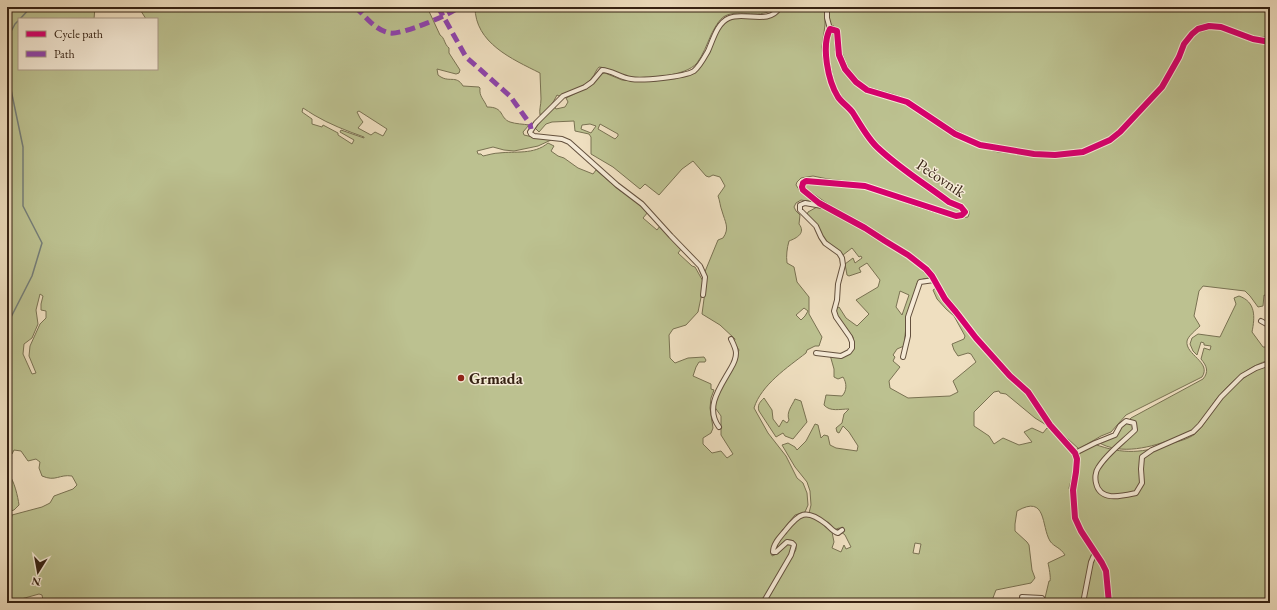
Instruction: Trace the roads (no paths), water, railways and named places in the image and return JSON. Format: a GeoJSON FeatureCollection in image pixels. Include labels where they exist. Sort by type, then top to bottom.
{"type":"FeatureCollection","features":[{"type":"Feature","properties":{"kind":"street"},"geometry":{"type":"LineString","coordinates":[[703,295],[705,277],[700,266],[642,204],[616,185],[569,142],[562,139],[534,136],[530,132],[536,123],[563,96],[585,87],[592,82],[602,70],[607,70],[618,76],[632,80],[683,75],[693,71],[700,65],[723,22],[734,16],[772,15],[780,7]]}},
{"type":"Feature","properties":{"kind":"street"},"geometry":{"type":"LineString","coordinates":[[827,7],[827,18],[830,29],[837,31],[839,55],[845,69],[856,82],[867,90],[907,102],[955,134],[980,145],[1007,150],[1048,154],[1083,152],[1110,140],[1120,132],[1162,87],[1179,57],[1184,44],[1198,29],[1209,26],[1221,27],[1253,39],[1270,42]]}},
{"type":"Feature","properties":{"kind":"street","name":"Pečovnik"},"geometry":{"type":"LineString","coordinates":[[830,29],[827,33],[825,50],[832,82],[839,98],[849,108],[876,147],[949,202],[961,207],[965,212],[962,215],[956,216],[865,186],[806,180],[802,187],[803,190],[825,206],[865,228],[908,255],[926,269],[945,299],[976,338],[1010,376],[1028,392],[1050,425],[1075,452]]}},
{"type":"Feature","properties":{"kind":"street"},"geometry":{"type":"LineString","coordinates":[[816,353],[841,356],[849,352],[852,348],[850,337],[836,318],[834,311],[837,300],[838,284],[842,271],[842,258],[839,253],[825,243],[816,226],[800,210],[800,206],[805,204],[825,206]]}},
{"type":"Feature","properties":{"kind":"street"},"geometry":{"type":"LineString","coordinates":[[904,357],[908,336],[909,310],[920,282],[934,280]]}},
{"type":"Feature","properties":{"kind":"street"},"geometry":{"type":"LineString","coordinates":[[1261,321],[1270,326]]}},
{"type":"Feature","properties":{"kind":"street"},"geometry":{"type":"LineString","coordinates":[[720,427],[714,420],[714,401],[716,393],[735,360],[737,352],[731,339]]}},
{"type":"Feature","properties":{"kind":"street"},"geometry":{"type":"LineString","coordinates":[[1109,603],[1106,571],[1081,532],[1075,518],[1073,486],[1077,459],[1075,452],[1114,435],[1120,426],[1126,421],[1134,423],[1135,430],[1097,469],[1095,479],[1097,488],[1104,495],[1117,497],[1136,493],[1142,483],[1142,457],[1152,450],[1193,432],[1221,397],[1242,376],[1256,368],[1270,363]]}},
{"type":"Feature","properties":{"kind":"street"},"geometry":{"type":"LineString","coordinates":[[763,603],[791,555],[794,546],[792,543],[787,542],[776,552],[774,552],[773,549],[777,541],[796,518],[806,514],[814,516],[835,532],[838,533],[842,530]]}},
{"type":"Feature","properties":{"kind":"street"},"geometry":{"type":"LineString","coordinates":[[1083,603],[1091,562],[1095,553]]}},
{"type":"Feature","properties":{"kind":"street"},"geometry":{"type":"LineString","coordinates":[[1022,597],[1042,598],[1045,603]]}},
{"type":"Feature","properties":{"kind":"waterway"},"geometry":{"type":"LineString","coordinates":[[21,18],[31,7]]}},
{"type":"Feature","properties":{"kind":"waterway"},"geometry":{"type":"LineString","coordinates":[[7,39],[18,21]]}},
{"type":"Feature","properties":{"kind":"waterway"},"geometry":{"type":"LineString","coordinates":[[7,78],[10,85],[23,147],[23,206],[42,243],[32,276],[7,325]]}},
{"type":"Feature","properties":{"kind":"place","name":"Grmada"},"geometry":{"type":"Point","coordinates":[461,378]}}]}
